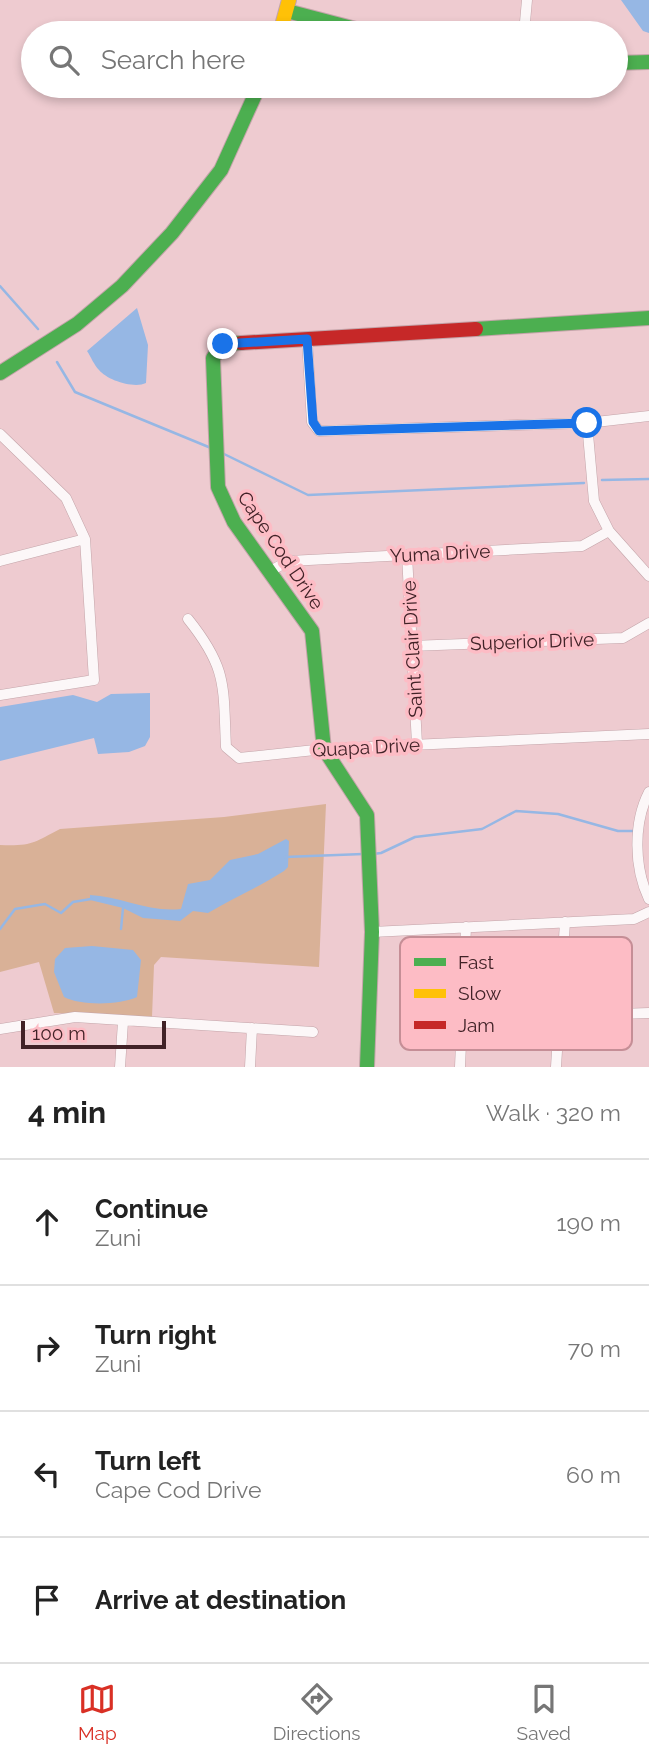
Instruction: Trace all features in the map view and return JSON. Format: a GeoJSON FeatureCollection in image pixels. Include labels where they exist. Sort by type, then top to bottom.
{"type":"FeatureCollection","features":[{"type":"Feature","properties":{"kind":"street"},"geometry":{"type":"LineString","coordinates":[[525,21],[527,0]]}},
{"type":"Feature","properties":{"kind":"street"},"geometry":{"type":"LineString","coordinates":[[288,5],[335,21]]}},
{"type":"Feature","properties":{"kind":"street"},"geometry":{"type":"LineString","coordinates":[[628,63],[649,62]]}},
{"type":"Feature","properties":{"kind":"street"},"geometry":{"type":"LineString","coordinates":[[0,373],[77,324],[122,286],[172,233],[221,170],[254,98]]}},
{"type":"Feature","properties":{"kind":"street","name":"Cape Cod Drive"},"geometry":{"type":"LineString","coordinates":[[367,1067],[372,932],[367,815],[324,749],[312,631],[234,522],[218,487],[213,358],[223,344],[649,318]]}},
{"type":"Feature","properties":{"kind":"street"},"geometry":{"type":"LineString","coordinates":[[307,339],[313,422],[319,431],[587,423],[649,416]]}},
{"type":"Feature","properties":{"kind":"street"},"geometry":{"type":"LineString","coordinates":[[587,423],[594,501],[609,531],[649,576]]}},
{"type":"Feature","properties":{"kind":"street"},"geometry":{"type":"LineString","coordinates":[[0,434],[66,498],[85,539],[94,680],[0,695]]}},
{"type":"Feature","properties":{"kind":"street","name":"Yuma Drive"},"geometry":{"type":"LineString","coordinates":[[270,571],[289,561],[582,546],[609,531]]}},
{"type":"Feature","properties":{"kind":"street"},"geometry":{"type":"LineString","coordinates":[[0,562],[85,539]]}},
{"type":"Feature","properties":{"kind":"street","name":"Saint Clair Drive"},"geometry":{"type":"LineString","coordinates":[[407,555],[417,744]]}},
{"type":"Feature","properties":{"kind":"street","name":"Quapa Drive"},"geometry":{"type":"LineString","coordinates":[[188,619],[208,645],[222,674],[226,747],[232,755],[239,758],[324,749],[649,734]]}},
{"type":"Feature","properties":{"kind":"street","name":"Superior Drive"},"geometry":{"type":"LineString","coordinates":[[411,646],[623,638],[649,623]]}},
{"type":"Feature","properties":{"kind":"street"},"geometry":{"type":"LineString","coordinates":[[649,792],[639,819],[639,870],[649,899]]}},
{"type":"Feature","properties":{"kind":"street"},"geometry":{"type":"LineString","coordinates":[[372,932],[634,919],[649,912]]}},
{"type":"Feature","properties":{"kind":"street"},"geometry":{"type":"LineString","coordinates":[[564,937],[565,922]]}},
{"type":"Feature","properties":{"kind":"street"},"geometry":{"type":"LineString","coordinates":[[466,937],[467,927]]}},
{"type":"Feature","properties":{"kind":"street"},"geometry":{"type":"LineString","coordinates":[[0,1030],[75,1017],[313,1032]]}},
{"type":"Feature","properties":{"kind":"street"},"geometry":{"type":"LineString","coordinates":[[120,1067],[123,1022]]}},
{"type":"Feature","properties":{"kind":"street"},"geometry":{"type":"LineString","coordinates":[[250,1067],[252,1028]]}},
{"type":"Feature","properties":{"kind":"shaded area"},"geometry":{"type":"Polygon","coordinates":[[[326,804],[319,967],[161,957],[154,965],[152,1017],[54,1013],[39,962],[0,972],[0,845],[32,843],[60,829],[224,817],[326,804]]]}},
{"type":"Feature","properties":{"kind":"water"},"geometry":{"type":"Polygon","coordinates":[[[621,0],[649,0],[649,33],[643,31],[621,0]]]}},
{"type":"Feature","properties":{"kind":"water"},"geometry":{"type":"Polygon","coordinates":[[[137,308],[148,345],[146,383],[141,385],[121,382],[103,374],[87,351],[137,308]]]}},
{"type":"Feature","properties":{"kind":"water"},"geometry":{"type":"Polygon","coordinates":[[[150,693],[150,737],[145,746],[129,752],[98,754],[94,738],[0,761],[0,707],[73,695],[97,702],[111,694],[150,693]]]}},
{"type":"Feature","properties":{"kind":"water"},"geometry":{"type":"Polygon","coordinates":[[[286,839],[289,841],[288,867],[284,871],[208,913],[193,911],[180,921],[143,918],[123,908],[90,900],[90,895],[101,896],[158,909],[181,909],[188,884],[210,880],[230,860],[258,854],[286,839]]]}},
{"type":"Feature","properties":{"kind":"water"},"geometry":{"type":"Polygon","coordinates":[[[92,946],[133,950],[141,960],[137,997],[121,1002],[100,1003],[80,1002],[64,997],[54,972],[55,959],[65,948],[92,946]]]}},
{"type":"Feature","properties":{"kind":"waterway"},"geometry":{"type":"LineString","coordinates":[[0,286],[38,329]]}},
{"type":"Feature","properties":{"kind":"waterway"},"geometry":{"type":"LineString","coordinates":[[57,362],[75,392],[211,448]]}},
{"type":"Feature","properties":{"kind":"waterway"},"geometry":{"type":"LineString","coordinates":[[220,452],[308,495],[584,483]]}},
{"type":"Feature","properties":{"kind":"waterway"},"geometry":{"type":"LineString","coordinates":[[602,480],[649,479]]}},
{"type":"Feature","properties":{"kind":"waterway"},"geometry":{"type":"LineString","coordinates":[[373,854],[415,837],[482,829],[516,811],[558,814],[618,831],[635,831]]}},
{"type":"Feature","properties":{"kind":"waterway"},"geometry":{"type":"LineString","coordinates":[[285,857],[363,854]]}},
{"type":"Feature","properties":{"kind":"waterway"},"geometry":{"type":"LineString","coordinates":[[0,929],[15,909],[45,904],[61,913],[73,902],[91,899]]}},
{"type":"Feature","properties":{"kind":"waterway"},"geometry":{"type":"LineString","coordinates":[[121,929],[123,908]]}},
{"type":"Feature","properties":{"kind":"traffic: fast"},"geometry":{"type":"LineString","coordinates":[[287,11],[325,21]]}},
{"type":"Feature","properties":{"kind":"traffic: fast"},"geometry":{"type":"LineString","coordinates":[[628,63],[649,62]]}},
{"type":"Feature","properties":{"kind":"traffic: fast"},"geometry":{"type":"LineString","coordinates":[[0,373],[77,324],[122,286],[172,233],[221,170],[254,98]]}},
{"type":"Feature","properties":{"kind":"traffic: fast"},"geometry":{"type":"LineString","coordinates":[[476,329],[649,318]]}},
{"type":"Feature","properties":{"kind":"traffic: fast"},"geometry":{"type":"LineString","coordinates":[[241,343],[223,344],[213,358],[218,487],[234,522],[312,631],[324,749],[367,815],[372,932],[367,1067]]}},
{"type":"Feature","properties":{"kind":"traffic: slow"},"geometry":{"type":"LineString","coordinates":[[283,21],[289,0]]}},
{"type":"Feature","properties":{"kind":"traffic: jam"},"geometry":{"type":"LineString","coordinates":[[241,343],[476,329]]}},
{"type":"Feature","properties":{"kind":"route"},"geometry":{"type":"LineString","coordinates":[[223,344],[307,339],[313,422],[319,431],[587,423]]}}]}
